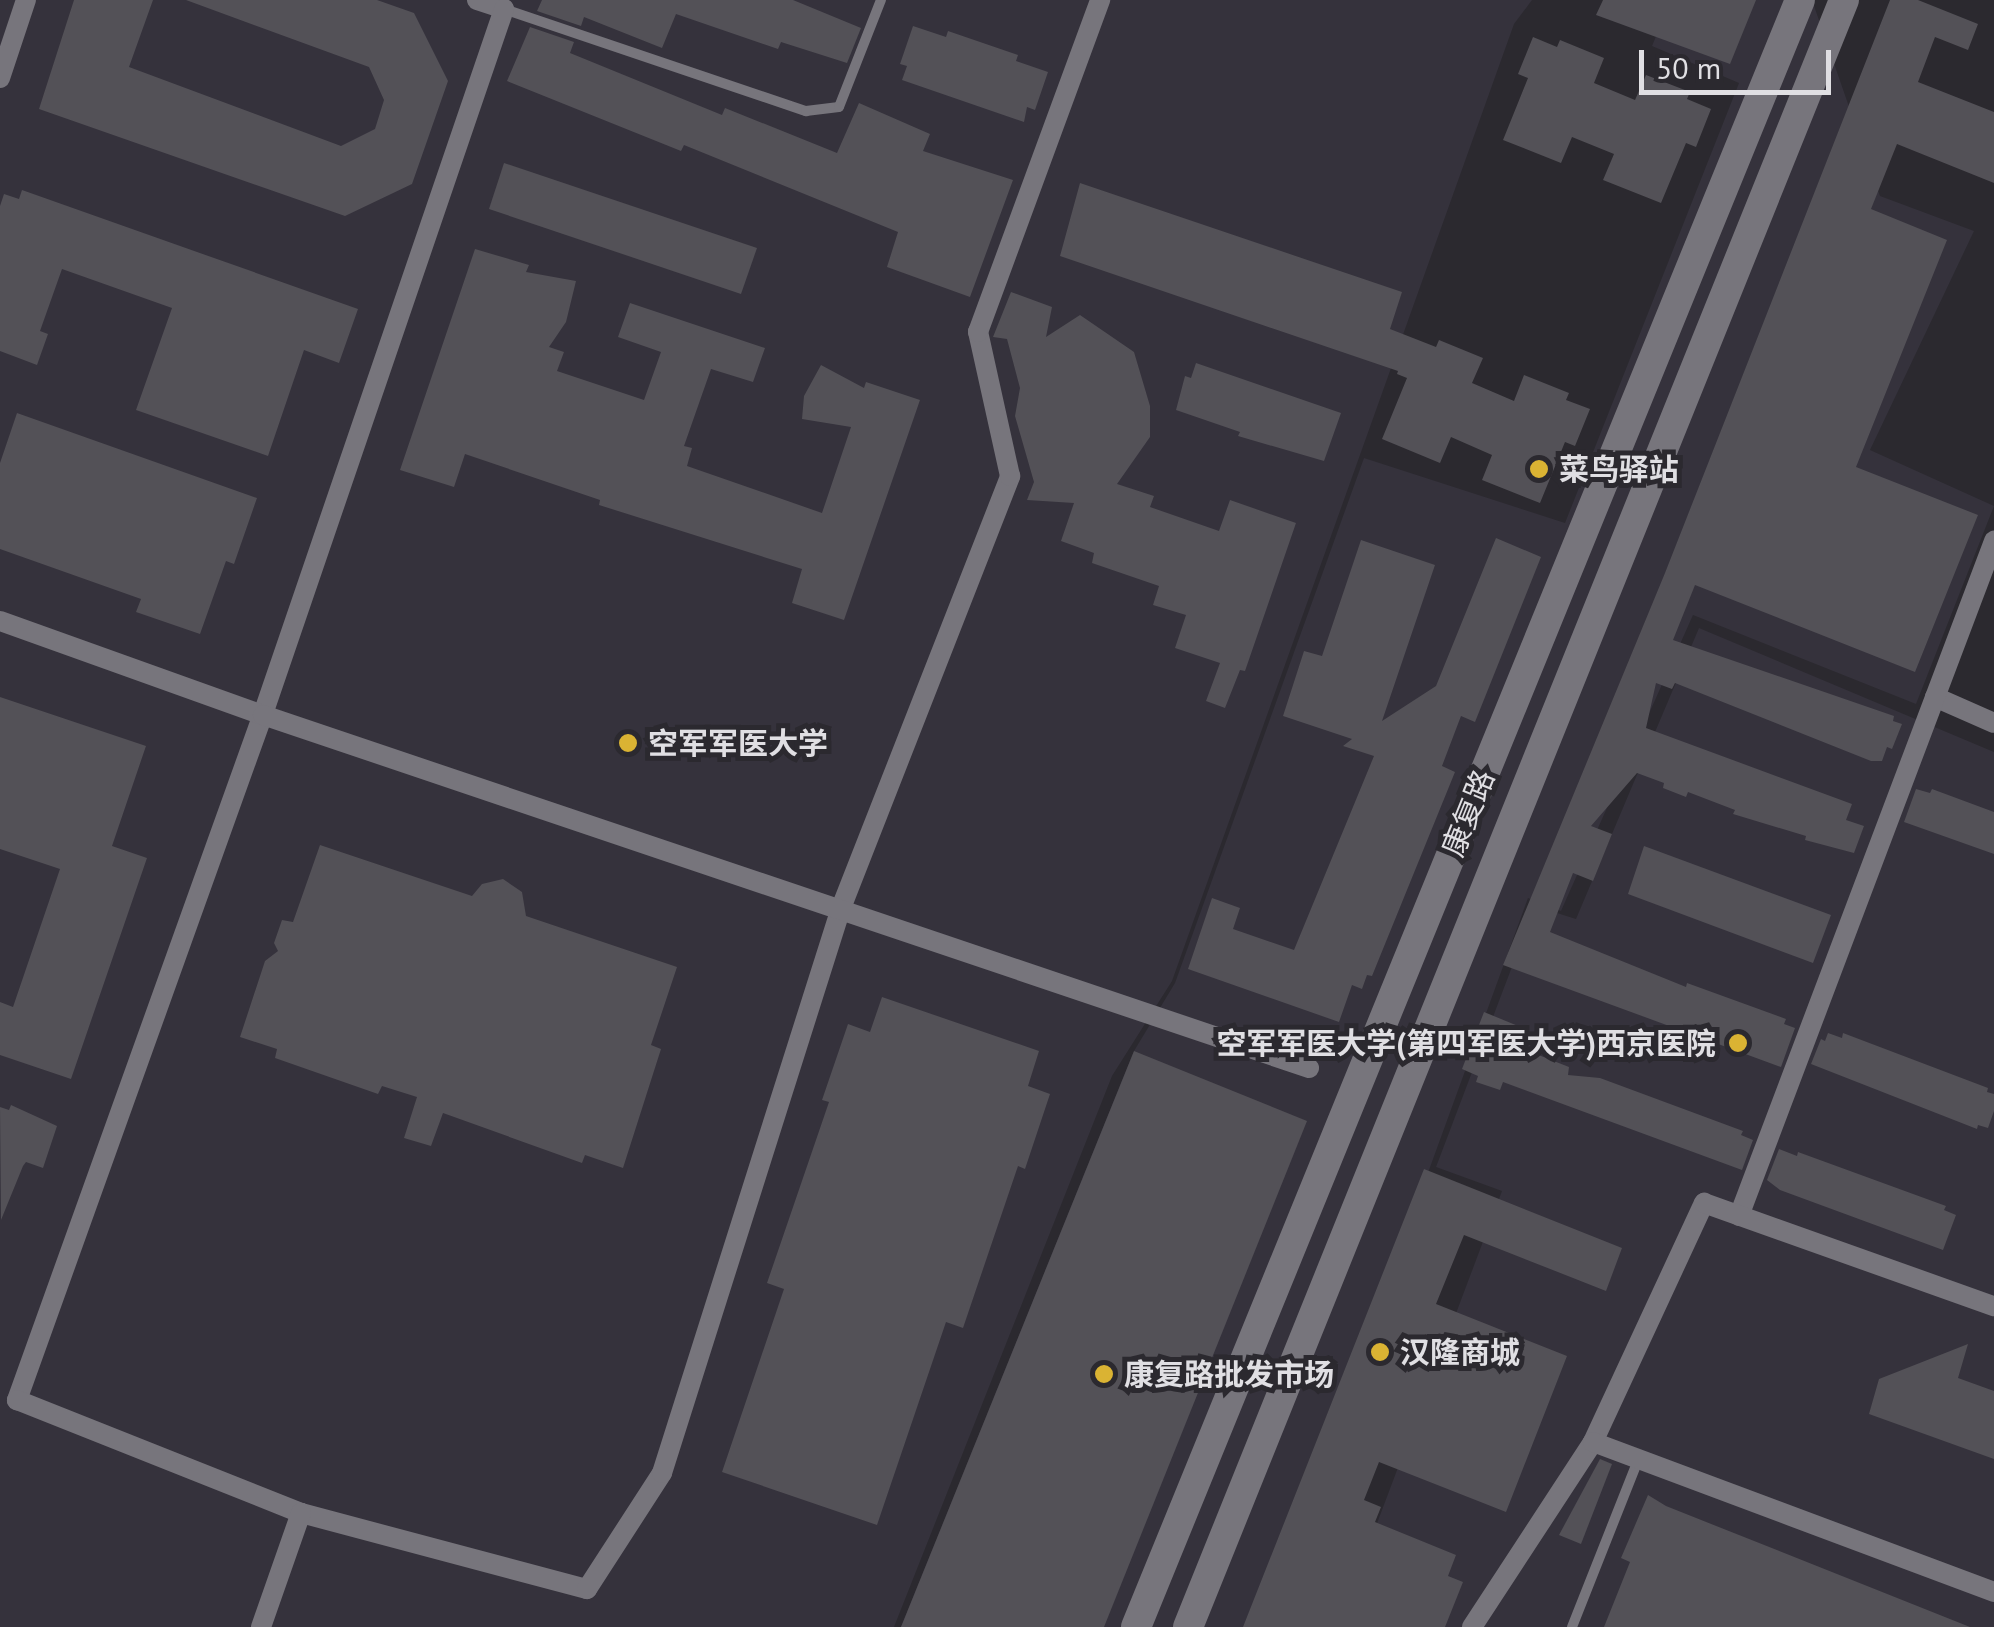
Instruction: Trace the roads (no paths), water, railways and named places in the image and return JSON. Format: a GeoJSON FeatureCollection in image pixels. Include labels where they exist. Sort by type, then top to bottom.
{"type":"FeatureCollection","features":[{"type":"Feature","properties":{"kind":"main road","name":"康复路"},"geometry":{"type":"LineString","coordinates":[[1136,1627],[1800,0]]}},
{"type":"Feature","properties":{"kind":"main road","name":"康复路"},"geometry":{"type":"LineString","coordinates":[[1188,1627],[1844,0]]}},
{"type":"Feature","properties":{"kind":"street"},"geometry":{"type":"LineString","coordinates":[[0,78],[26,0]]}},
{"type":"Feature","properties":{"kind":"street"},"geometry":{"type":"LineString","coordinates":[[477,0],[504,10],[263,715],[17,1400],[301,1512],[587,1590],[662,1473],[842,908],[1010,476],[978,332],[1100,0]]}},
{"type":"Feature","properties":{"kind":"street"},"geometry":{"type":"LineString","coordinates":[[1739,1216],[1994,541]]}},
{"type":"Feature","properties":{"kind":"street"},"geometry":{"type":"LineString","coordinates":[[0,621],[263,715],[1308,1068]]}},
{"type":"Feature","properties":{"kind":"street"},"geometry":{"type":"LineString","coordinates":[[1935,697],[1994,722]]}},
{"type":"Feature","properties":{"kind":"street"},"geometry":{"type":"LineString","coordinates":[[1472,1627],[1593,1442],[1704,1203],[1994,1306]]}},
{"type":"Feature","properties":{"kind":"street"},"geometry":{"type":"LineString","coordinates":[[1593,1442],[1994,1592]]}},
{"type":"Feature","properties":{"kind":"street"},"geometry":{"type":"LineString","coordinates":[[261,1627],[301,1512]]}},
{"type":"Feature","properties":{"kind":"lane"},"geometry":{"type":"LineString","coordinates":[[504,10],[806,111],[839,107],[881,0]]}},
{"type":"Feature","properties":{"kind":"lane"},"geometry":{"type":"LineString","coordinates":[[1572,1627],[1638,1459]]}},
{"type":"Feature","properties":{"kind":"place","name":"菜鸟驿站"},"geometry":{"type":"Point","coordinates":[1539,469]}},
{"type":"Feature","properties":{"kind":"place","name":"空军军医大学"},"geometry":{"type":"Point","coordinates":[628,743]}},
{"type":"Feature","properties":{"kind":"place","name":"空军军医大学(第四军医大学)西京医院"},"geometry":{"type":"Point","coordinates":[1738,1043]}},
{"type":"Feature","properties":{"kind":"place","name":"汉隆商城"},"geometry":{"type":"Point","coordinates":[1380,1352]}},
{"type":"Feature","properties":{"kind":"place","name":"康复路批发市场"},"geometry":{"type":"Point","coordinates":[1104,1374]}}]}
